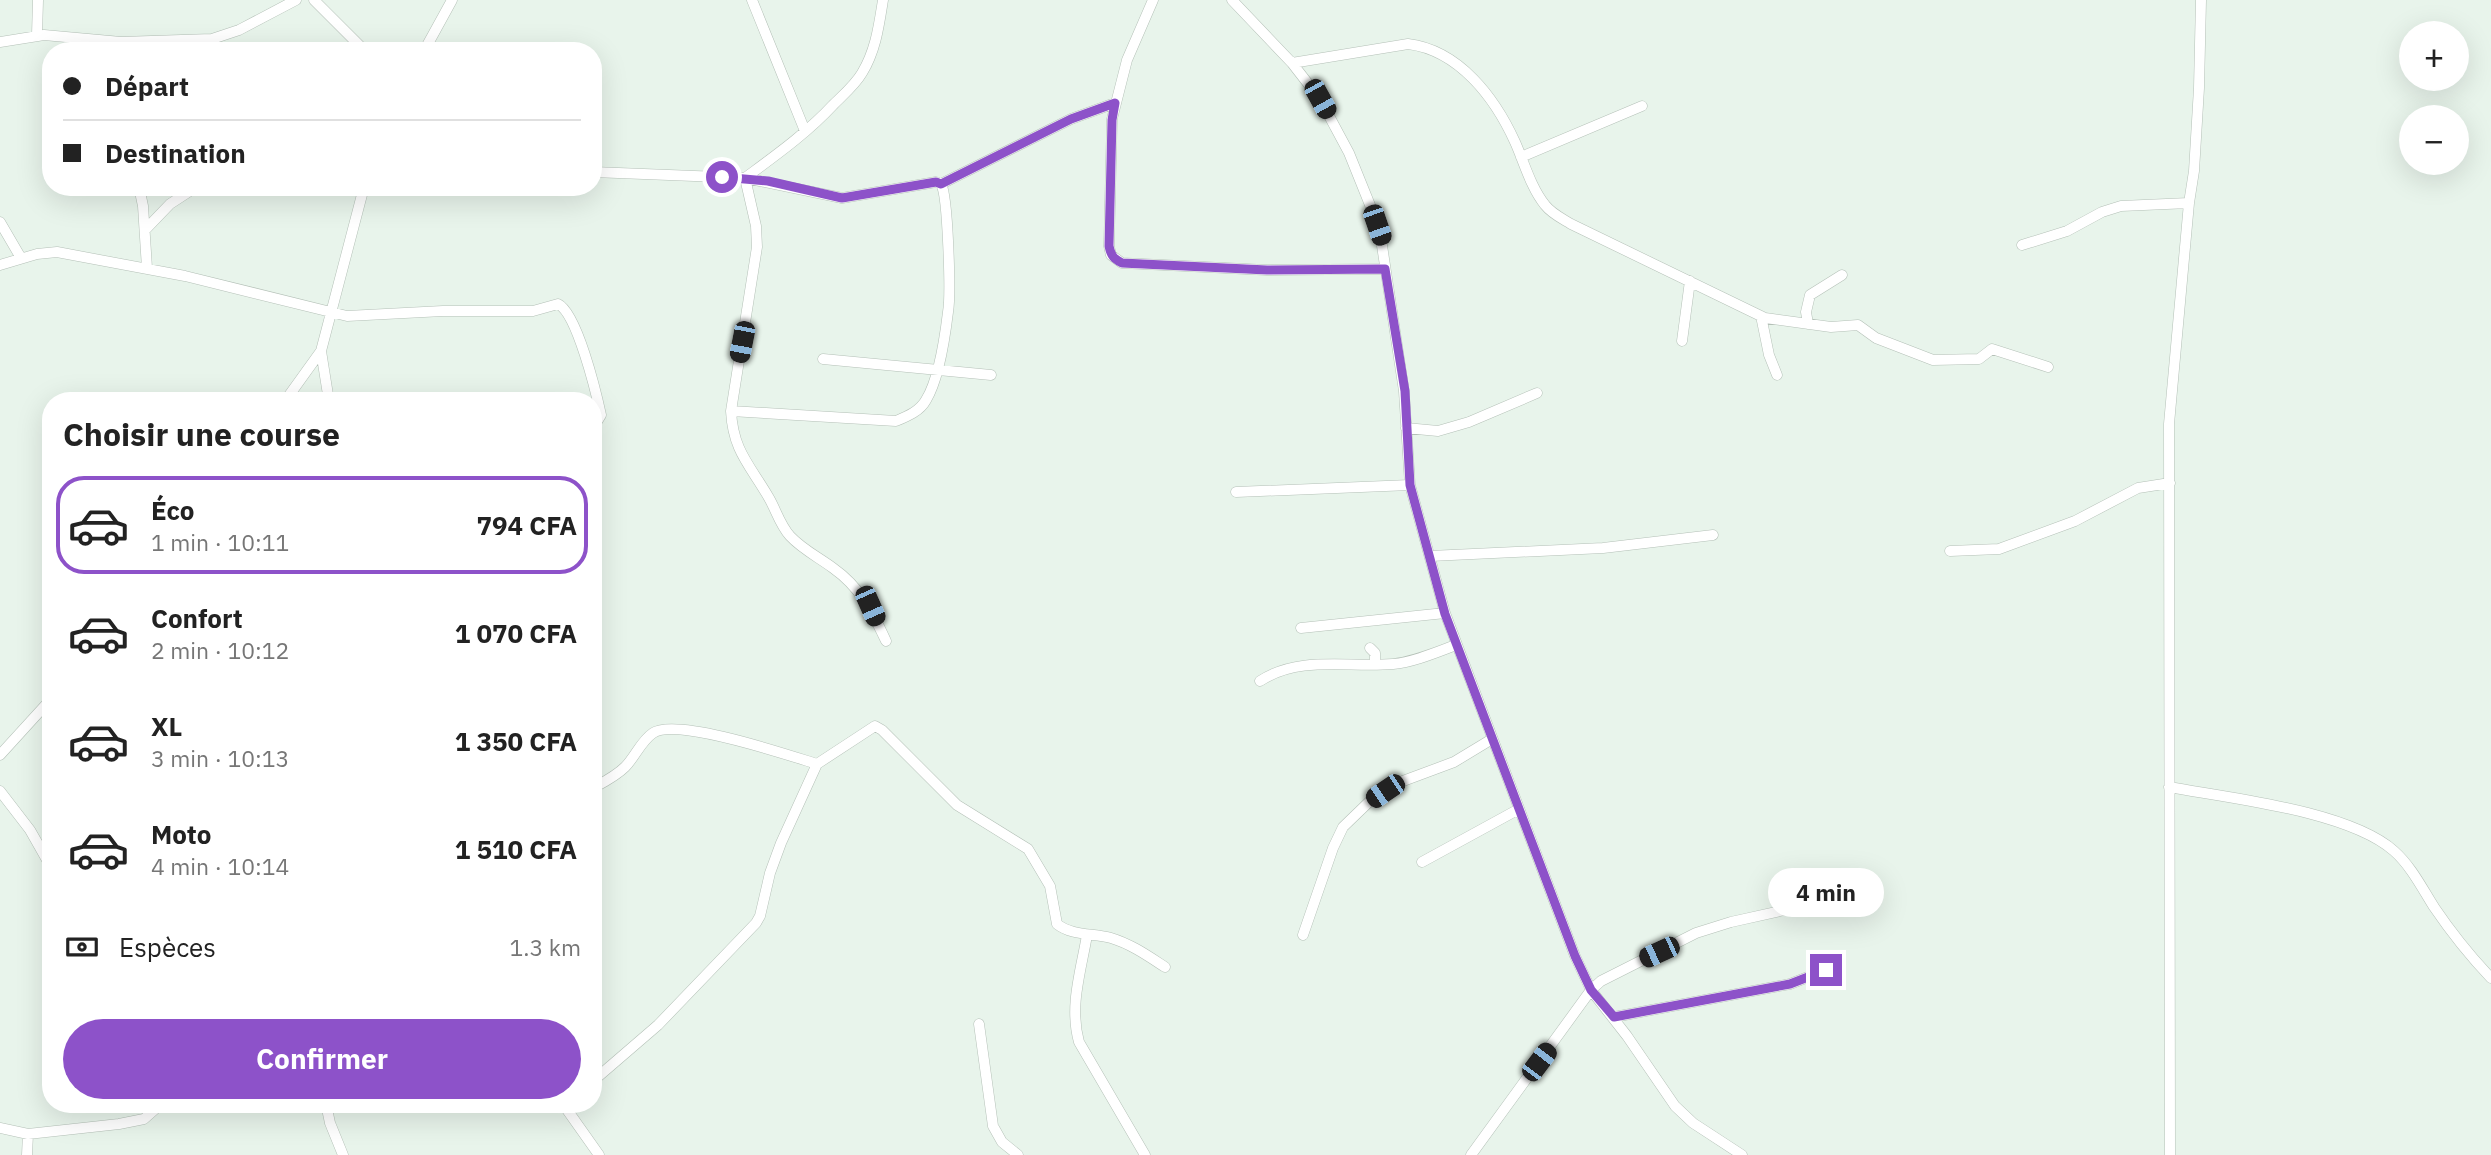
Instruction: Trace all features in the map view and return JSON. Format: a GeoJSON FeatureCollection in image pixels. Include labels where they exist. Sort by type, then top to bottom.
{"type":"FeatureCollection","features":[{"type":"Feature","properties":{"kind":"street"},"geometry":{"type":"LineString","coordinates":[[37,35],[38,0]]}},
{"type":"Feature","properties":{"kind":"street"},"geometry":{"type":"LineString","coordinates":[[163,42],[212,39],[239,30],[296,0]]}},
{"type":"Feature","properties":{"kind":"street"},"geometry":{"type":"LineString","coordinates":[[313,0],[356,42]]}},
{"type":"Feature","properties":{"kind":"street"},"geometry":{"type":"LineString","coordinates":[[429,42],[452,0]]}},
{"type":"Feature","properties":{"kind":"street"},"geometry":{"type":"LineString","coordinates":[[752,0],[805,131]]}},
{"type":"Feature","properties":{"kind":"street"},"geometry":{"type":"LineString","coordinates":[[746,178],[820,120],[862,73],[879,31],[883,0]]}},
{"type":"Feature","properties":{"kind":"street"},"geometry":{"type":"LineString","coordinates":[[1153,0],[1127,60],[1112,120],[1109,246],[1115,260],[1122,263],[1195,268],[1385,269]]}},
{"type":"Feature","properties":{"kind":"street"},"geometry":{"type":"LineString","coordinates":[[1232,0],[1292,63],[1320,99],[1349,153],[1381,239],[1405,391],[1410,485],[1445,614],[1575,956],[1591,990],[1614,1017],[1675,1106],[1693,1123],[1742,1155]]}},
{"type":"Feature","properties":{"kind":"street"},"geometry":{"type":"LineString","coordinates":[[2170,1155],[2169,424],[2194,171],[2201,0]]}},
{"type":"Feature","properties":{"kind":"street"},"geometry":{"type":"LineString","coordinates":[[0,42],[37,35],[75,42]]}},
{"type":"Feature","properties":{"kind":"street"},"geometry":{"type":"LineString","coordinates":[[1292,63],[1408,44],[1426,46],[1440,52],[1467,72],[1493,104],[1541,199],[1552,212],[1571,225],[1761,316],[1831,327],[1858,326],[1876,338],[1933,360],[1979,359],[1992,349],[2048,367]]}},
{"type":"Feature","properties":{"kind":"street"},"geometry":{"type":"LineString","coordinates":[[941,184],[1071,119],[1115,103]]}},
{"type":"Feature","properties":{"kind":"street"},"geometry":{"type":"LineString","coordinates":[[1521,157],[1642,106]]}},
{"type":"Feature","properties":{"kind":"street"},"geometry":{"type":"LineString","coordinates":[[602,172],[746,178],[842,198],[936,182],[944,188],[949,310],[937,369],[924,403],[908,416],[896,421],[732,411]]}},
{"type":"Feature","properties":{"kind":"street"},"geometry":{"type":"LineString","coordinates":[[746,178],[756,226],[757,247],[732,411],[732,431],[736,446],[788,534],[860,592],[870,606],[886,641]]}},
{"type":"Feature","properties":{"kind":"street"},"geometry":{"type":"LineString","coordinates":[[140,196],[147,268]]}},
{"type":"Feature","properties":{"kind":"street"},"geometry":{"type":"LineString","coordinates":[[145,230],[170,204],[182,196]]}},
{"type":"Feature","properties":{"kind":"street"},"geometry":{"type":"LineString","coordinates":[[291,392],[321,351],[362,196]]}},
{"type":"Feature","properties":{"kind":"street"},"geometry":{"type":"LineString","coordinates":[[2022,245],[2067,231],[2102,212],[2121,206],[2189,203]]}},
{"type":"Feature","properties":{"kind":"street"},"geometry":{"type":"LineString","coordinates":[[0,222],[21,258]]}},
{"type":"Feature","properties":{"kind":"street"},"geometry":{"type":"LineString","coordinates":[[0,265],[57,251],[147,268],[347,316],[443,311],[533,311],[558,304],[575,327],[596,392]]}},
{"type":"Feature","properties":{"kind":"street"},"geometry":{"type":"LineString","coordinates":[[1808,324],[1805,312],[1810,295],[1842,275]]}},
{"type":"Feature","properties":{"kind":"street"},"geometry":{"type":"LineString","coordinates":[[1682,341],[1690,281]]}},
{"type":"Feature","properties":{"kind":"street"},"geometry":{"type":"LineString","coordinates":[[1761,316],[1769,355],[1777,375]]}},
{"type":"Feature","properties":{"kind":"street"},"geometry":{"type":"LineString","coordinates":[[321,351],[328,392]]}},
{"type":"Feature","properties":{"kind":"street"},"geometry":{"type":"LineString","coordinates":[[823,359],[991,375]]}},
{"type":"Feature","properties":{"kind":"street"},"geometry":{"type":"LineString","coordinates":[[1406,428],[1438,430],[1469,422],[1537,393]]}},
{"type":"Feature","properties":{"kind":"street"},"geometry":{"type":"LineString","coordinates":[[1950,551],[1999,549],[2075,521],[2138,488],[2170,483]]}},
{"type":"Feature","properties":{"kind":"street"},"geometry":{"type":"LineString","coordinates":[[1236,492],[1410,485]]}},
{"type":"Feature","properties":{"kind":"street"},"geometry":{"type":"LineString","coordinates":[[1430,556],[1603,548],[1713,535]]}},
{"type":"Feature","properties":{"kind":"street"},"geometry":{"type":"LineString","coordinates":[[1301,628],[1445,614]]}},
{"type":"Feature","properties":{"kind":"street"},"geometry":{"type":"LineString","coordinates":[[1260,681],[1273,673],[1298,665],[1396,664],[1456,645]]}},
{"type":"Feature","properties":{"kind":"street"},"geometry":{"type":"LineString","coordinates":[[1370,648],[1375,653],[1375,664]]}},
{"type":"Feature","properties":{"kind":"street"},"geometry":{"type":"LineString","coordinates":[[0,755],[42,709]]}},
{"type":"Feature","properties":{"kind":"street"},"geometry":{"type":"LineString","coordinates":[[602,1073],[643,1039],[756,923],[781,843],[817,764],[873,727],[878,727],[957,805],[1028,849],[1050,886],[1057,925],[1087,935],[1123,942],[1165,967]]}},
{"type":"Feature","properties":{"kind":"street"},"geometry":{"type":"LineString","coordinates":[[602,783],[626,766],[649,735],[664,729],[709,734],[817,764]]}},
{"type":"Feature","properties":{"kind":"street"},"geometry":{"type":"LineString","coordinates":[[1303,935],[1343,827],[1371,800],[1385,791],[1403,781],[1454,762],[1492,739]]}},
{"type":"Feature","properties":{"kind":"street"},"geometry":{"type":"LineString","coordinates":[[2169,788],[2319,816],[2372,836],[2393,850],[2409,867],[2454,935],[2491,978]]}},
{"type":"Feature","properties":{"kind":"street"},"geometry":{"type":"LineString","coordinates":[[0,791],[30,830],[42,851]]}},
{"type":"Feature","properties":{"kind":"street"},"geometry":{"type":"LineString","coordinates":[[1422,862],[1519,809]]}},
{"type":"Feature","properties":{"kind":"street"},"geometry":{"type":"LineString","coordinates":[[1471,1155],[1591,990],[1615,973],[1696,933],[1798,907]]}},
{"type":"Feature","properties":{"kind":"street"},"geometry":{"type":"LineString","coordinates":[[1087,935],[1076,993],[1074,1025],[1079,1042],[1145,1155]]}},
{"type":"Feature","properties":{"kind":"street"},"geometry":{"type":"LineString","coordinates":[[1614,1017],[1790,984],[1826,970]]}},
{"type":"Feature","properties":{"kind":"street"},"geometry":{"type":"LineString","coordinates":[[979,1024],[993,1126],[1002,1142],[1018,1155]]}},
{"type":"Feature","properties":{"kind":"street"},"geometry":{"type":"LineString","coordinates":[[0,1128],[28,1134],[144,1119],[153,1113]]}},
{"type":"Feature","properties":{"kind":"street"},"geometry":{"type":"LineString","coordinates":[[328,1113],[342,1155]]}},
{"type":"Feature","properties":{"kind":"street"},"geometry":{"type":"LineString","coordinates":[[570,1113],[599,1155]]}},
{"type":"Feature","properties":{"kind":"street"},"geometry":{"type":"LineString","coordinates":[[27,1155],[28,1134]]}},
{"type":"Feature","properties":{"kind":"route"},"geometry":{"type":"LineString","coordinates":[[722,177],[768,181],[842,198],[900,187],[936,182],[941,184],[1071,119],[1115,103],[1112,120],[1109,246],[1115,260],[1122,263],[1195,268],[1385,269],[1405,391],[1410,485],[1445,614],[1575,956],[1591,990],[1614,1017],[1790,984],[1826,970]]}}]}
